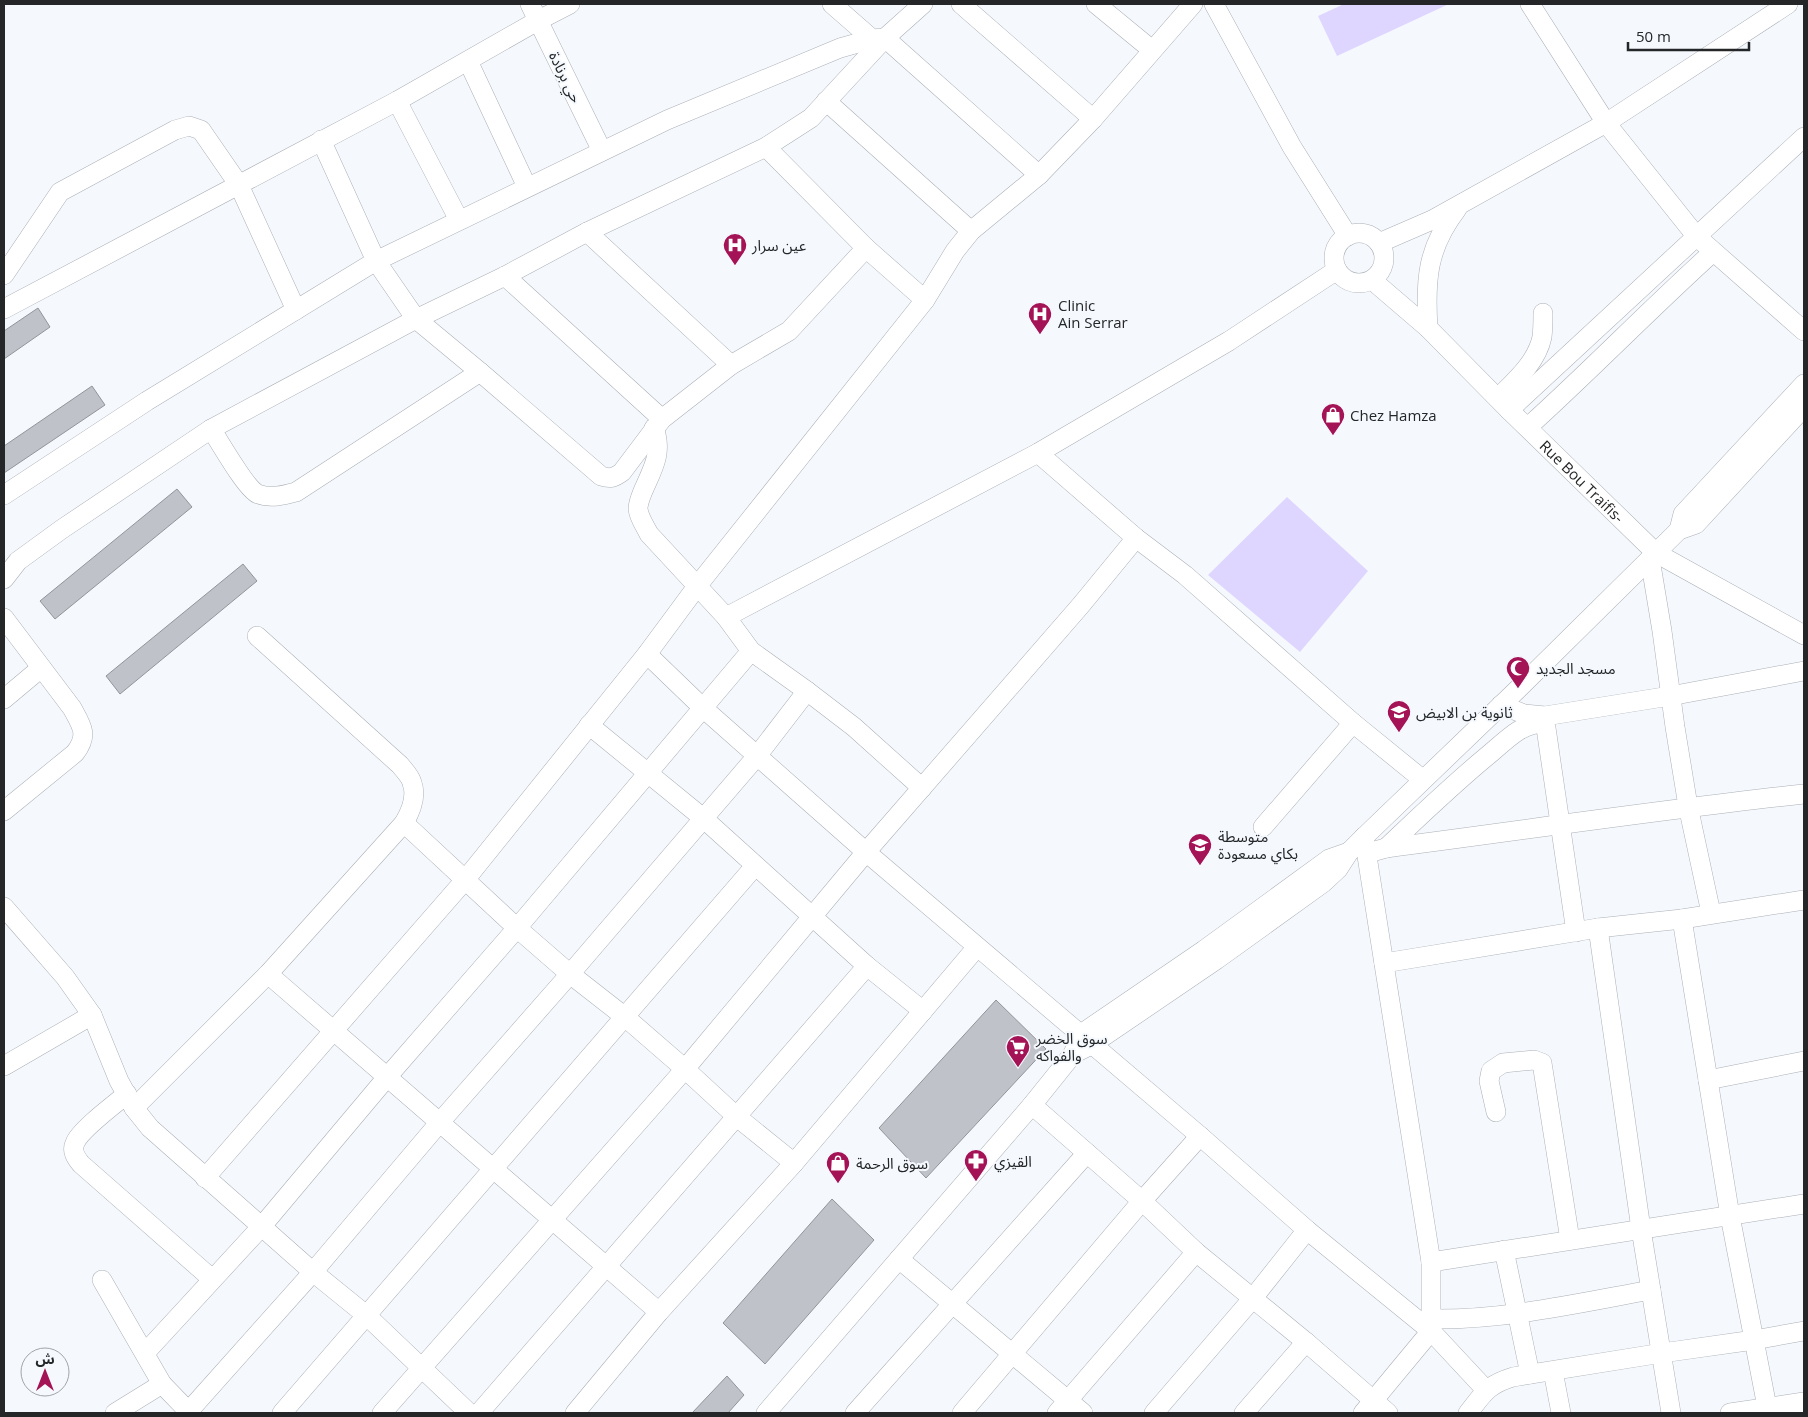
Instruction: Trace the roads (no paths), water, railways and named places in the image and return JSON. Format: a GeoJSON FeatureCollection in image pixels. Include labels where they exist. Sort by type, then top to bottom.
{"type":"FeatureCollection","features":[{"type":"Feature","properties":{"kind":"street"},"geometry":{"type":"LineString","coordinates":[[4,309],[397,101],[468,60],[534,12],[570,4]]}},
{"type":"Feature","properties":{"kind":"street"},"geometry":{"type":"LineString","coordinates":[[832,4],[878,39],[1038,175]]}},
{"type":"Feature","properties":{"kind":"street"},"geometry":{"type":"LineString","coordinates":[[4,579],[18,561],[211,429],[587,232],[766,148],[811,118],[878,39],[923,4]]}},
{"type":"Feature","properties":{"kind":"street"},"geometry":{"type":"LineString","coordinates":[[960,4],[1093,119]]}},
{"type":"Feature","properties":{"kind":"street"},"geometry":{"type":"LineString","coordinates":[[1096,4],[1152,50]]}},
{"type":"Feature","properties":{"kind":"street"},"geometry":{"type":"LineString","coordinates":[[205,1178],[465,880],[647,654],[698,585],[925,300],[955,251],[971,231],[1038,175],[1093,119],[1193,4]]}},
{"type":"Feature","properties":{"kind":"street"},"geometry":{"type":"LineString","coordinates":[[1214,4],[1292,147],[1348,236]]}},
{"type":"Feature","properties":{"kind":"street"},"geometry":{"type":"LineString","coordinates":[[1530,4],[1606,123],[1697,237],[1804,332]]}},
{"type":"Feature","properties":{"kind":"street"},"geometry":{"type":"LineString","coordinates":[[1379,243],[1432,220],[1606,123],[1788,4]]}},
{"type":"Feature","properties":{"kind":"street","name":"حي برنادة"},"geometry":{"type":"LineString","coordinates":[[534,12],[602,151]]}},
{"type":"Feature","properties":{"kind":"street"},"geometry":{"type":"LineString","coordinates":[[4,495],[147,401],[376,260],[667,120],[840,48],[878,39]]}},
{"type":"Feature","properties":{"kind":"street"},"geometry":{"type":"LineString","coordinates":[[468,60],[527,187]]}},
{"type":"Feature","properties":{"kind":"street"},"geometry":{"type":"LineString","coordinates":[[397,101],[459,220]]}},
{"type":"Feature","properties":{"kind":"street"},"geometry":{"type":"LineString","coordinates":[[826,101],[971,231]]}},
{"type":"Feature","properties":{"kind":"street"},"geometry":{"type":"LineString","coordinates":[[4,275],[60,192],[175,130],[189,126],[201,130],[240,185],[296,310]]}},
{"type":"Feature","properties":{"kind":"street"},"geometry":{"type":"LineString","coordinates":[[1503,404],[1697,237],[1804,137]]}},
{"type":"Feature","properties":{"kind":"street"},"geometry":{"type":"LineString","coordinates":[[321,140],[376,260],[416,320],[480,372],[600,476],[608,479],[614,478],[622,472],[658,423],[731,365],[789,331],[866,248]]}},
{"type":"Feature","properties":{"kind":"street"},"geometry":{"type":"LineString","coordinates":[[766,148],[866,248],[925,300]]}},
{"type":"Feature","properties":{"kind":"street"},"geometry":{"type":"LineString","coordinates":[[1428,328],[1426,296],[1435,243],[1461,204]]}},
{"type":"Feature","properties":{"kind":"street"},"geometry":{"type":"LineString","coordinates":[[587,232],[731,365]]}},
{"type":"Feature","properties":{"kind":"street"},"geometry":{"type":"LineString","coordinates":[[1365,234],[1379,243],[1384,258],[1383,267],[1372,280],[1364,283],[1349,281],[1337,270],[1334,255],[1341,241],[1348,236],[1365,234]]}},
{"type":"Feature","properties":{"kind":"street"},"geometry":{"type":"LineString","coordinates":[[1528,427],[1659,301],[1713,252]]}},
{"type":"Feature","properties":{"kind":"street"},"geometry":{"type":"LineString","coordinates":[[726,618],[1038,453],[1229,341],[1337,270]]}},
{"type":"Feature","properties":{"kind":"street"},"geometry":{"type":"LineString","coordinates":[[505,276],[658,423],[659,450],[638,509],[640,518],[650,534],[698,585],[751,651],[854,727],[922,788]]}},
{"type":"Feature","properties":{"kind":"street","name":"Rue Bou Traifis-"},"geometry":{"type":"LineString","coordinates":[[1372,280],[1428,328],[1528,427],[1653,556],[1804,635]]}},
{"type":"Feature","properties":{"kind":"street"},"geometry":{"type":"LineString","coordinates":[[1503,404],[1536,353],[1542,337],[1544,313]]}},
{"type":"Feature","properties":{"kind":"street"},"geometry":{"type":"LineString","coordinates":[[211,429],[252,489],[258,494],[270,497],[282,496],[296,492],[480,372]]}},
{"type":"Feature","properties":{"kind":"street"},"geometry":{"type":"LineString","coordinates":[[1679,530],[1683,514],[1804,384]]}},
{"type":"Feature","properties":{"kind":"street"},"geometry":{"type":"LineString","coordinates":[[772,1411],[1086,1039],[1216,960],[1323,883],[1338,869],[1349,852],[1366,845],[1422,780],[1679,530],[1696,524],[1804,407]]}},
{"type":"Feature","properties":{"kind":"street"},"geometry":{"type":"LineString","coordinates":[[1038,453],[1136,538],[1185,575],[1353,723],[1422,780]]}},
{"type":"Feature","properties":{"kind":"street"},"geometry":{"type":"LineString","coordinates":[[382,1413],[552,1218],[686,1069],[866,852],[1136,538]]}},
{"type":"Feature","properties":{"kind":"street"},"geometry":{"type":"LineString","coordinates":[[1653,556],[1670,696],[1688,806],[1711,913]]}},
{"type":"Feature","properties":{"kind":"street"},"geometry":{"type":"LineString","coordinates":[[4,618],[72,708],[81,724],[84,736],[81,745],[75,753],[4,811]]}},
{"type":"Feature","properties":{"kind":"street"},"geometry":{"type":"LineString","coordinates":[[212,1279],[81,1164],[75,1157],[75,1142],[79,1137],[130,1101],[268,974],[404,823],[410,812],[413,799],[412,782],[400,766],[258,636]]}},
{"type":"Feature","properties":{"kind":"street"},"geometry":{"type":"LineString","coordinates":[[145,1353],[262,1226],[751,651]]}},
{"type":"Feature","properties":{"kind":"street"},"geometry":{"type":"LineString","coordinates":[[647,654],[703,708],[866,852],[1200,1136],[1307,1230],[1431,1325],[1486,1390]]}},
{"type":"Feature","properties":{"kind":"street"},"geometry":{"type":"LineString","coordinates":[[4,699],[41,668]]}},
{"type":"Feature","properties":{"kind":"street"},"geometry":{"type":"LineString","coordinates":[[1501,705],[1524,714],[1545,716],[1670,696],[1804,671]]}},
{"type":"Feature","properties":{"kind":"street"},"geometry":{"type":"LineString","coordinates":[[102,1280],[162,1384],[189,1412],[313,1272],[440,1122],[704,818],[757,756],[807,691]]}},
{"type":"Feature","properties":{"kind":"street"},"geometry":{"type":"LineString","coordinates":[[1263,827],[1353,723]]}},
{"type":"Feature","properties":{"kind":"street"},"geometry":{"type":"LineString","coordinates":[[1386,848],[1462,776],[1517,731],[1530,725],[1540,724],[1546,728],[1576,932]]}},
{"type":"Feature","properties":{"kind":"street"},"geometry":{"type":"LineString","coordinates":[[589,725],[704,818],[867,966],[923,1011]]}},
{"type":"Feature","properties":{"kind":"street"},"geometry":{"type":"LineString","coordinates":[[1366,845],[1386,848],[1559,826],[1688,806],[1804,794]]}},
{"type":"Feature","properties":{"kind":"street"},"geometry":{"type":"LineString","coordinates":[[404,823],[517,928],[570,974],[625,1017],[686,1069],[737,1117],[794,1163]]}},
{"type":"Feature","properties":{"kind":"street"},"geometry":{"type":"LineString","coordinates":[[1366,845],[1431,1262],[1431,1325],[1368,1407]]}},
{"type":"Feature","properties":{"kind":"street"},"geometry":{"type":"LineString","coordinates":[[282,1413],[755,866]]}},
{"type":"Feature","properties":{"kind":"street"},"geometry":{"type":"LineString","coordinates":[[1384,962],[1598,928],[1682,919],[1804,900]]}},
{"type":"Feature","properties":{"kind":"street"},"geometry":{"type":"LineString","coordinates":[[4,907],[65,977],[92,1015],[119,1081],[130,1101],[150,1128],[313,1272],[366,1315],[469,1413]]}},
{"type":"Feature","properties":{"kind":"street"},"geometry":{"type":"LineString","coordinates":[[1682,919],[1730,1216],[1767,1407]]}},
{"type":"Feature","properties":{"kind":"street"},"geometry":{"type":"LineString","coordinates":[[1598,928],[1641,1229],[1671,1413]]}},
{"type":"Feature","properties":{"kind":"street"},"geometry":{"type":"LineString","coordinates":[[575,1413],[659,1312],[794,1163],[977,947]]}},
{"type":"Feature","properties":{"kind":"street"},"geometry":{"type":"LineString","coordinates":[[480,1413],[867,966]]}},
{"type":"Feature","properties":{"kind":"street"},"geometry":{"type":"LineString","coordinates":[[268,974],[659,1312]]}},
{"type":"Feature","properties":{"kind":"street"},"geometry":{"type":"LineString","coordinates":[[4,1066],[92,1015]]}},
{"type":"Feature","properties":{"kind":"street"},"geometry":{"type":"LineString","coordinates":[[1496,1112],[1489,1081],[1491,1071],[1502,1064],[1534,1060],[1542,1063],[1570,1240]]}},
{"type":"Feature","properties":{"kind":"street"},"geometry":{"type":"LineString","coordinates":[[1708,1080],[1804,1061]]}},
{"type":"Feature","properties":{"kind":"street"},"geometry":{"type":"LineString","coordinates":[[1032,1105],[1142,1201],[1196,1252],[1306,1342],[1368,1407],[1388,1413]]}},
{"type":"Feature","properties":{"kind":"street"},"geometry":{"type":"LineString","coordinates":[[962,1413],[1142,1201],[1200,1136]]}},
{"type":"Feature","properties":{"kind":"street"},"geometry":{"type":"LineString","coordinates":[[855,1413],[1086,1153]]}},
{"type":"Feature","properties":{"kind":"street"},"geometry":{"type":"LineString","coordinates":[[1431,1262],[1804,1204]]}},
{"type":"Feature","properties":{"kind":"street"},"geometry":{"type":"LineString","coordinates":[[1154,1413],[1253,1298],[1307,1230]]}},
{"type":"Feature","properties":{"kind":"street"},"geometry":{"type":"LineString","coordinates":[[1504,1250],[1530,1374]]}},
{"type":"Feature","properties":{"kind":"street"},"geometry":{"type":"LineString","coordinates":[[1063,1407],[1196,1252]]}},
{"type":"Feature","properties":{"kind":"street"},"geometry":{"type":"LineString","coordinates":[[899,1259],[1014,1354],[1063,1407],[1083,1413]]}},
{"type":"Feature","properties":{"kind":"street"},"geometry":{"type":"LineString","coordinates":[[1431,1325],[1455,1320],[1517,1314],[1651,1290]]}},
{"type":"Feature","properties":{"kind":"street"},"geometry":{"type":"LineString","coordinates":[[1468,1413],[1486,1390],[1497,1382],[1530,1374],[1662,1352],[1754,1340],[1804,1331]]}},
{"type":"Feature","properties":{"kind":"street"},"geometry":{"type":"LineString","coordinates":[[1244,1413],[1306,1342]]}},
{"type":"Feature","properties":{"kind":"street"},"geometry":{"type":"LineString","coordinates":[[1553,1371],[1561,1413]]}},
{"type":"Feature","properties":{"kind":"street"},"geometry":{"type":"LineString","coordinates":[[115,1413],[162,1384]]}},
{"type":"Feature","properties":{"kind":"street"},"geometry":{"type":"LineString","coordinates":[[1730,1413],[1804,1402]]}},
{"type":"Feature","properties":{"kind":"place","name":"عين سرار"},"geometry":{"type":"Point","coordinates":[735,266]}},
{"type":"Feature","properties":{"kind":"place","name":"Clinic Ain Serrar"},"geometry":{"type":"Point","coordinates":[1040,335]}},
{"type":"Feature","properties":{"kind":"place","name":"Chez Hamza"},"geometry":{"type":"Point","coordinates":[1333,436]}},
{"type":"Feature","properties":{"kind":"place","name":"مسجد الجديد"},"geometry":{"type":"Point","coordinates":[1518,689]}},
{"type":"Feature","properties":{"kind":"place","name":"ثانوية بن الابيض"},"geometry":{"type":"Point","coordinates":[1399,733]}},
{"type":"Feature","properties":{"kind":"place","name":"متوسطة بكاي مسعودة"},"geometry":{"type":"Point","coordinates":[1200,866]}},
{"type":"Feature","properties":{"kind":"place","name":"سوق الخضر والفواكه"},"geometry":{"type":"Point","coordinates":[1018,1068]}},
{"type":"Feature","properties":{"kind":"place","name":"القيزي"},"geometry":{"type":"Point","coordinates":[976,1182]}},
{"type":"Feature","properties":{"kind":"place","name":"سوق الرحمة"},"geometry":{"type":"Point","coordinates":[838,1184]}}]}
